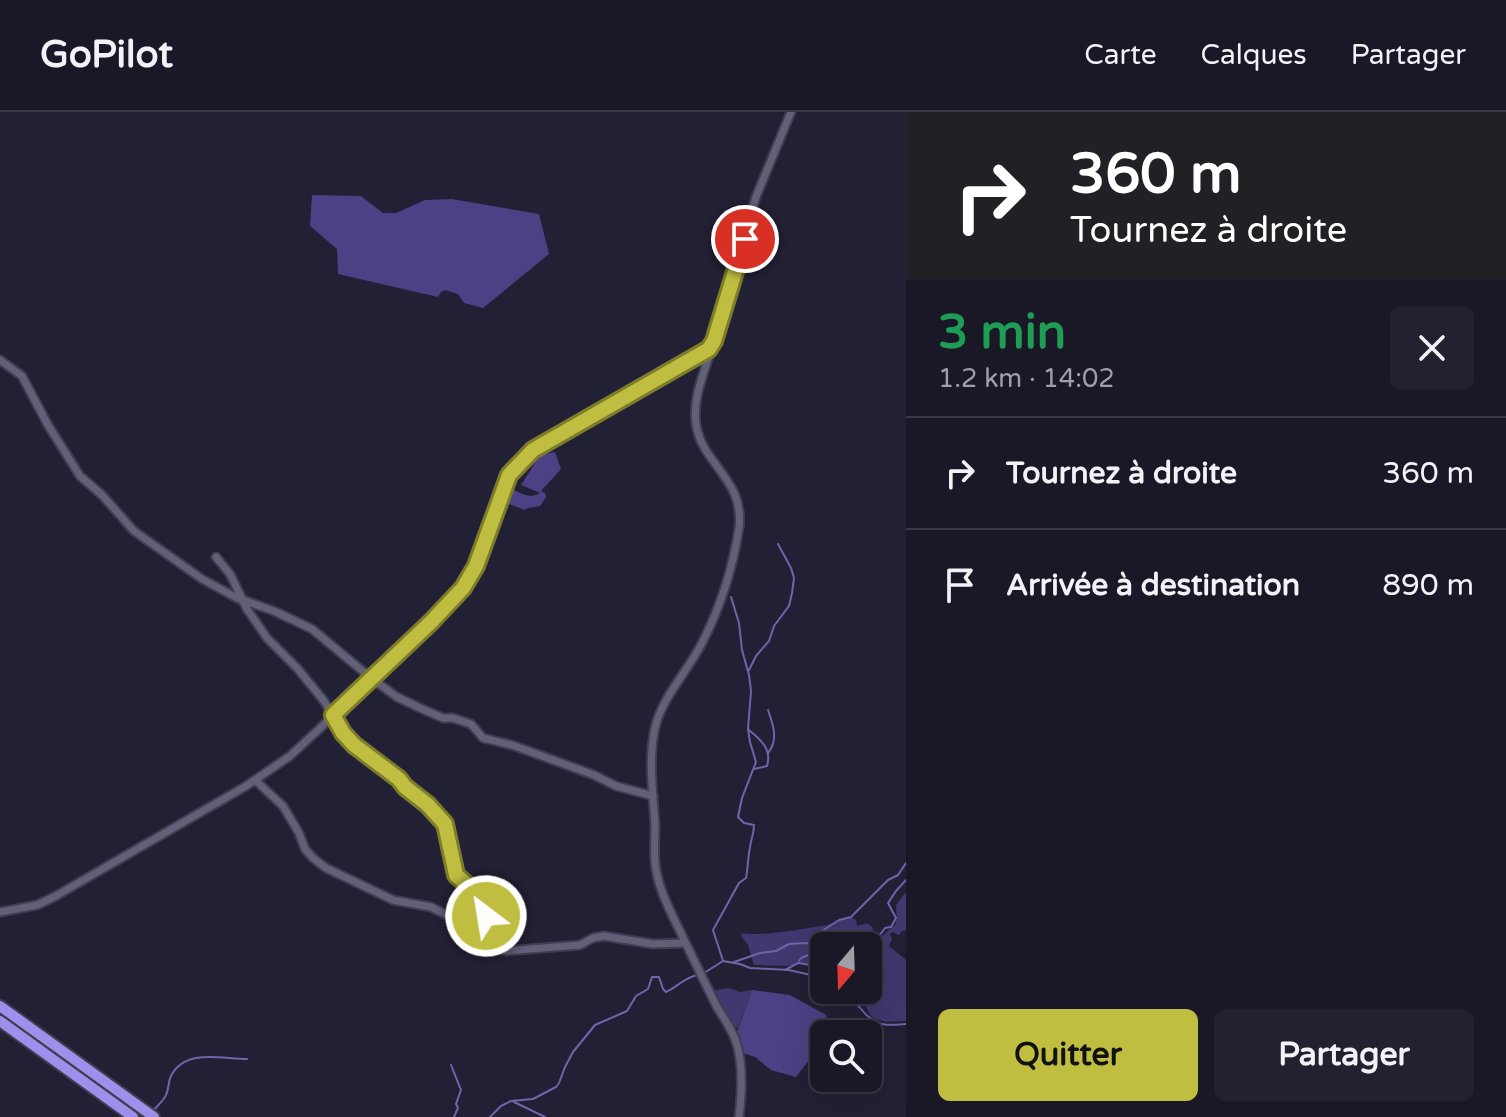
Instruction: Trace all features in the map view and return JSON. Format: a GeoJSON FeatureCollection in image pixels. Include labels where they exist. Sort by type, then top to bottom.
{"type":"FeatureCollection","features":[{"type":"Feature","properties":{"kind":"highway"},"geometry":{"type":"LineString","coordinates":[[0,1006],[154,1117]]}},
{"type":"Feature","properties":{"kind":"highway"},"geometry":{"type":"LineString","coordinates":[[0,1021],[133,1117]]}},
{"type":"Feature","properties":{"kind":"street"},"geometry":{"type":"LineString","coordinates":[[739,1117],[741,1087],[735,1038],[685,943],[658,877],[652,761],[655,727],[661,710],[702,643],[732,561],[740,515],[738,503],[733,488],[699,437],[695,420],[697,398],[756,197],[791,112]]}},
{"type":"Feature","properties":{"kind":"street"},"geometry":{"type":"LineString","coordinates":[[0,912],[37,905],[54,897],[255,780],[290,756],[463,588],[476,566],[509,475],[521,461],[533,450],[709,349],[714,341]]}},
{"type":"Feature","properties":{"kind":"street"},"geometry":{"type":"LineString","coordinates":[[0,360],[22,376],[80,476],[134,531],[202,579],[242,600],[312,629],[397,697],[443,718],[471,724],[483,738],[512,745],[616,786],[653,796]]}},
{"type":"Feature","properties":{"kind":"street"},"geometry":{"type":"LineString","coordinates":[[216,557],[230,574],[242,600],[267,638],[324,701],[343,733],[399,779],[445,824],[456,875],[473,888],[485,907],[486,916],[477,932]]}},
{"type":"Feature","properties":{"kind":"street"},"geometry":{"type":"LineString","coordinates":[[255,780],[283,806],[305,849],[326,868],[393,900],[431,907],[477,932],[494,947],[506,951],[580,945],[604,936],[653,944],[685,943]]}},
{"type":"Feature","properties":{"kind":"shaded area"},"geometry":{"type":"Polygon","coordinates":[[[312,195],[361,196],[383,213],[396,213],[425,200],[452,199],[539,214],[549,254],[483,308],[464,303],[458,294],[445,290],[438,297],[338,274],[337,249],[310,226],[312,195]]]}},
{"type":"Feature","properties":{"kind":"shaded area"},"geometry":{"type":"Polygon","coordinates":[[[555,452],[561,469],[541,491],[546,497],[540,506],[525,510],[503,502],[508,486],[527,495],[540,493],[521,485],[540,455],[555,452]]]}},
{"type":"Feature","properties":{"kind":"shaded area"},"geometry":{"type":"Polygon","coordinates":[[[906,892],[906,930],[899,935],[892,932],[889,946],[906,960],[906,1021],[886,1022],[873,1018],[865,1004],[882,1004],[882,936],[895,925],[896,905],[906,892]]]}},
{"type":"Feature","properties":{"kind":"shaded area"},"geometry":{"type":"Polygon","coordinates":[[[851,917],[856,920],[857,926],[867,923],[874,932],[810,932],[810,965],[754,965],[748,945],[741,936],[742,933],[772,933],[827,925],[851,917]]]}},
{"type":"Feature","properties":{"kind":"shaded area"},"geometry":{"type":"Polygon","coordinates":[[[729,988],[740,992],[752,990],[738,1028],[726,1023],[712,991],[729,988]]]}},
{"type":"Feature","properties":{"kind":"shaded area"},"geometry":{"type":"Polygon","coordinates":[[[752,990],[790,995],[826,1015],[827,1020],[810,1020],[810,1059],[796,1077],[771,1070],[755,1057],[737,1051],[735,1038],[752,990]]]}},
{"type":"Feature","properties":{"kind":"waterway"},"geometry":{"type":"LineString","coordinates":[[749,670],[789,606],[792,593],[794,578],[778,544]]}},
{"type":"Feature","properties":{"kind":"waterway"},"geometry":{"type":"LineString","coordinates":[[723,961],[713,930],[739,883],[746,878],[754,825],[744,823],[738,817],[756,762],[748,729],[749,675],[731,597]]}},
{"type":"Feature","properties":{"kind":"waterway"},"geometry":{"type":"LineString","coordinates":[[768,710],[774,737],[768,753]]}},
{"type":"Feature","properties":{"kind":"waterway"},"geometry":{"type":"LineString","coordinates":[[749,730],[761,741],[768,755],[767,766],[754,769]]}},
{"type":"Feature","properties":{"kind":"waterway"},"geometry":{"type":"LineString","coordinates":[[734,962],[776,951],[789,944],[819,945],[822,931],[839,920],[851,917],[888,880],[898,875],[906,863]]}},
{"type":"Feature","properties":{"kind":"waterway"},"geometry":{"type":"LineString","coordinates":[[882,932],[891,927],[896,918],[888,903],[906,880]]}},
{"type":"Feature","properties":{"kind":"waterway"},"geometry":{"type":"LineString","coordinates":[[799,961],[810,954]]}},
{"type":"Feature","properties":{"kind":"waterway"},"geometry":{"type":"LineString","coordinates":[[704,973],[723,961],[750,968],[810,975]]}},
{"type":"Feature","properties":{"kind":"waterway"},"geometry":{"type":"LineString","coordinates":[[785,970],[798,963],[810,965]]}},
{"type":"Feature","properties":{"kind":"waterway"},"geometry":{"type":"LineString","coordinates":[[490,1117],[511,1101],[533,1099],[556,1087],[573,1052],[595,1025],[627,1011],[636,996],[648,989],[652,977],[659,977],[666,992],[698,975]]}},
{"type":"Feature","properties":{"kind":"waterway"},"geometry":{"type":"LineString","coordinates":[[856,1004],[877,1022],[906,1024]]}},
{"type":"Feature","properties":{"kind":"waterway"},"geometry":{"type":"LineString","coordinates":[[154,1110],[165,1097],[171,1076],[185,1062],[205,1057],[247,1059]]}},
{"type":"Feature","properties":{"kind":"waterway"},"geometry":{"type":"LineString","coordinates":[[451,1065],[461,1090],[454,1117]]}},
{"type":"Feature","properties":{"kind":"waterway"},"geometry":{"type":"LineString","coordinates":[[514,1102],[545,1117]]}},
{"type":"Feature","properties":{"kind":"route"},"geometry":{"type":"LineString","coordinates":[[486,916],[480,896],[456,875],[445,824],[399,779],[354,745],[333,715],[463,588],[476,566],[509,475],[521,461],[533,450],[709,349],[745,239]]}}]}
